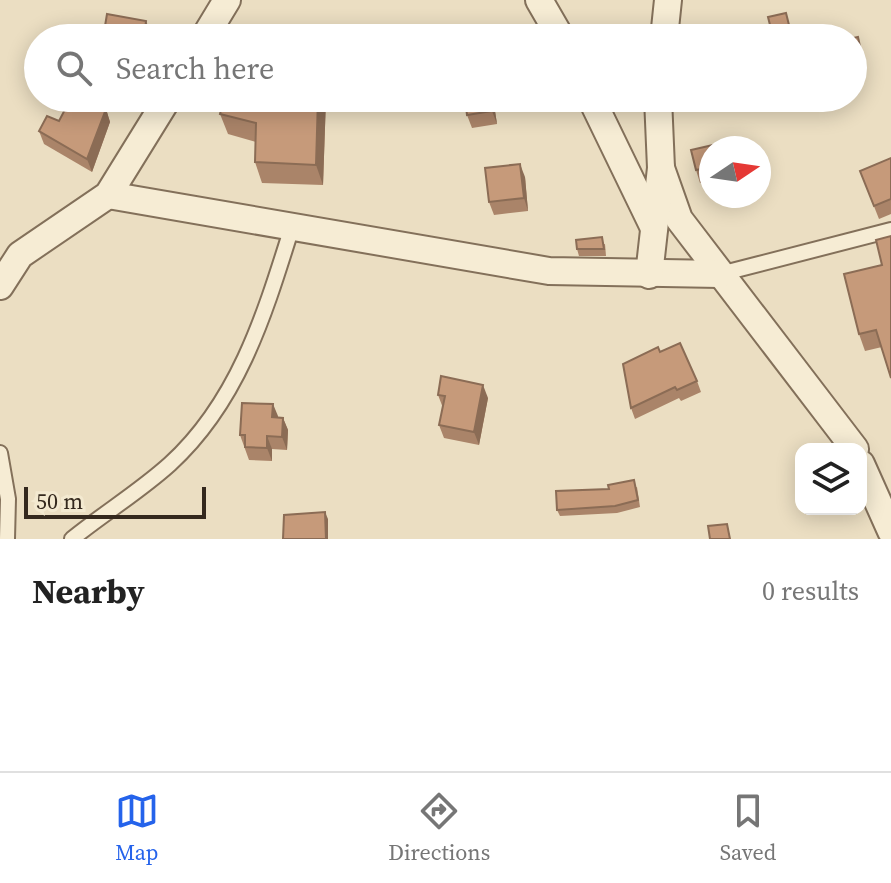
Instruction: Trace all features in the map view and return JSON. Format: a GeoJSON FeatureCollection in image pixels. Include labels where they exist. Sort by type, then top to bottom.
{"type":"FeatureCollection","features":[{"type":"Feature","properties":{"kind":"street"},"geometry":{"type":"LineString","coordinates":[[212,24],[227,0]]}},
{"type":"Feature","properties":{"kind":"street"},"geometry":{"type":"LineString","coordinates":[[539,0],[553,24]]}},
{"type":"Feature","properties":{"kind":"street"},"geometry":{"type":"LineString","coordinates":[[665,24],[668,0]]}},
{"type":"Feature","properties":{"kind":"street"},"geometry":{"type":"LineString","coordinates":[[0,286],[20,255],[108,195],[159,112]]}},
{"type":"Feature","properties":{"kind":"street"},"geometry":{"type":"LineString","coordinates":[[598,112],[654,230]]}},
{"type":"Feature","properties":{"kind":"street"},"geometry":{"type":"LineString","coordinates":[[649,275],[661,168],[659,112]]}},
{"type":"Feature","properties":{"kind":"street"},"geometry":{"type":"LineString","coordinates":[[661,168],[679,219],[850,443]]}},
{"type":"Feature","properties":{"kind":"street"},"geometry":{"type":"LineString","coordinates":[[108,195],[549,271],[720,274]]}},
{"type":"Feature","properties":{"kind":"street"},"geometry":{"type":"LineString","coordinates":[[867,477],[891,531]]}},
{"type":"Feature","properties":{"kind":"lane"},"geometry":{"type":"LineString","coordinates":[[72,539],[128,500],[173,461],[225,398],[261,327],[292,227]]}},
{"type":"Feature","properties":{"kind":"lane"},"geometry":{"type":"LineString","coordinates":[[720,274],[891,230]]}},
{"type":"Feature","properties":{"kind":"lane"},"geometry":{"type":"LineString","coordinates":[[0,453],[8,499],[7,539]]}},
{"type":"Feature","properties":{"kind":"building"},"geometry":{"type":"Polygon","coordinates":[[[786,13],[789,24],[770,24],[768,17],[786,13]]]}},
{"type":"Feature","properties":{"kind":"building"},"geometry":{"type":"Polygon","coordinates":[[[107,14],[146,21],[146,24],[105,24],[107,14]]]}},
{"type":"Feature","properties":{"kind":"building"},"geometry":{"type":"Polygon","coordinates":[[[64,112],[105,112],[87,159],[39,131],[47,116],[59,121],[64,112]]]}},
{"type":"Feature","properties":{"kind":"building"},"geometry":{"type":"Polygon","coordinates":[[[318,112],[316,165],[255,162],[256,123],[220,114],[318,112]]]}},
{"type":"Feature","properties":{"kind":"building"},"geometry":{"type":"Polygon","coordinates":[[[699,148],[699,169],[696,170],[691,150],[699,148]]]}},
{"type":"Feature","properties":{"kind":"building"},"geometry":{"type":"Polygon","coordinates":[[[891,158],[891,199],[874,206],[860,171],[891,158]]]}},
{"type":"Feature","properties":{"kind":"building"},"geometry":{"type":"Polygon","coordinates":[[[520,164],[524,198],[489,202],[485,168],[520,164]]]}},
{"type":"Feature","properties":{"kind":"building"},"geometry":{"type":"Polygon","coordinates":[[[891,236],[891,378],[876,330],[859,334],[844,274],[882,265],[876,240],[891,236]]]}},
{"type":"Feature","properties":{"kind":"building"},"geometry":{"type":"Polygon","coordinates":[[[602,237],[604,249],[577,249],[576,240],[602,237]]]}},
{"type":"Feature","properties":{"kind":"building"},"geometry":{"type":"Polygon","coordinates":[[[680,343],[697,381],[677,390],[675,387],[631,408],[623,364],[658,347],[660,352],[680,343]]]}},
{"type":"Feature","properties":{"kind":"building"},"geometry":{"type":"Polygon","coordinates":[[[441,376],[483,385],[474,432],[439,425],[445,396],[438,395],[441,376]]]}},
{"type":"Feature","properties":{"kind":"building"},"geometry":{"type":"Polygon","coordinates":[[[242,403],[273,404],[272,417],[283,418],[282,437],[267,436],[267,448],[245,447],[245,435],[240,435],[242,403]]]}},
{"type":"Feature","properties":{"kind":"building"},"geometry":{"type":"Polygon","coordinates":[[[634,480],[638,500],[615,506],[557,510],[556,491],[609,489],[608,485],[634,480]]]}},
{"type":"Feature","properties":{"kind":"building"},"geometry":{"type":"Polygon","coordinates":[[[325,512],[326,539],[283,539],[284,515],[325,512]]]}},
{"type":"Feature","properties":{"kind":"building"},"geometry":{"type":"Polygon","coordinates":[[[727,524],[730,539],[710,539],[708,526],[727,524]]]}}]}
